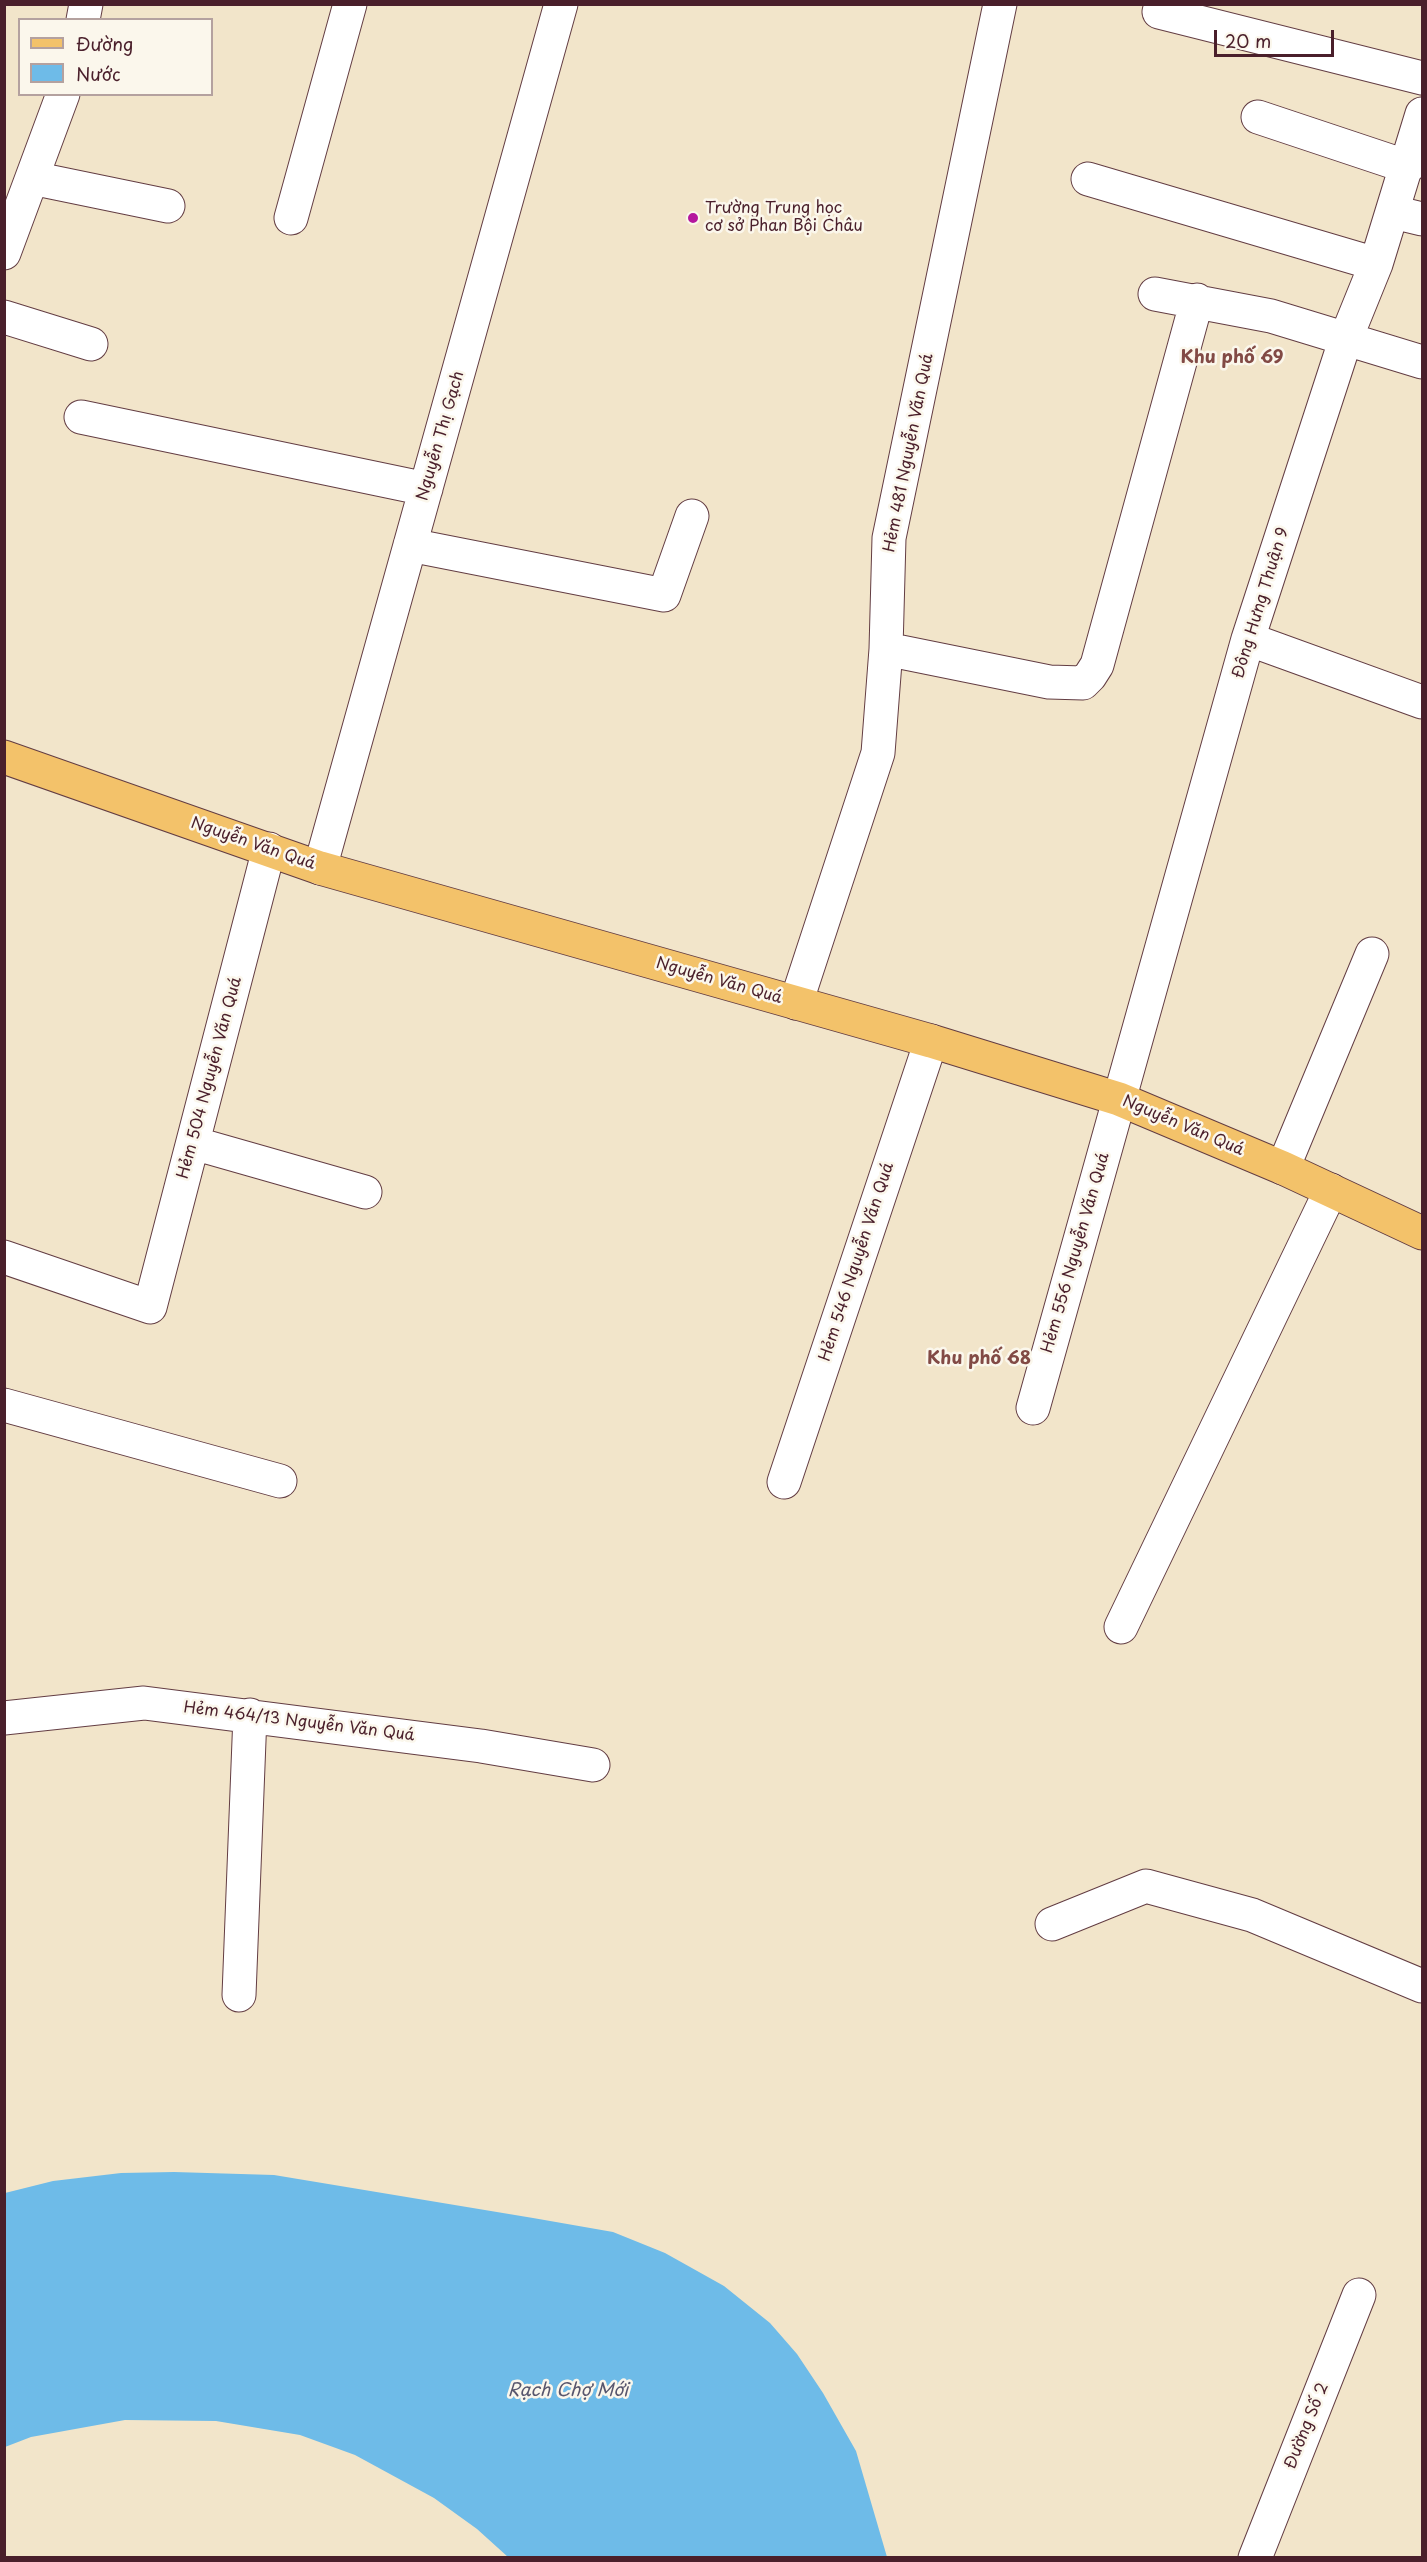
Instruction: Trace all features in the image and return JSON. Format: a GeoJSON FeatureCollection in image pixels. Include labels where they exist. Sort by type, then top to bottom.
{"type":"FeatureCollection","features":[{"type":"Feature","properties":{"kind":"main road","name":"Nguyễn Văn Quá"},"geometry":{"type":"LineString","coordinates":[[4,757],[320,868],[931,1041],[1119,1099],[1283,1168],[1422,1233]]}},
{"type":"Feature","properties":{"kind":"street"},"geometry":{"type":"LineString","coordinates":[[291,218],[350,4]]}},
{"type":"Feature","properties":{"kind":"street","name":"Nguyễn Thị Gạch"},"geometry":{"type":"LineString","coordinates":[[320,868],[561,4]]}},
{"type":"Feature","properties":{"kind":"street","name":"Hẻm 481 Nguyễn Văn Quá"},"geometry":{"type":"LineString","coordinates":[[796,1003],[878,753],[886,649],[889,538],[1000,4]]}},
{"type":"Feature","properties":{"kind":"street"},"geometry":{"type":"LineString","coordinates":[[1161,4],[1159,12],[1422,78]]}},
{"type":"Feature","properties":{"kind":"street"},"geometry":{"type":"LineString","coordinates":[[4,254],[62,96]]}},
{"type":"Feature","properties":{"kind":"street","name":"Đông Hưng Thuận 9"},"geometry":{"type":"LineString","coordinates":[[1119,1099],[1248,639],[1346,338],[1376,264],[1408,216],[1408,167],[1422,114]]}},
{"type":"Feature","properties":{"kind":"street"},"geometry":{"type":"LineString","coordinates":[[1258,117],[1408,167]]}},
{"type":"Feature","properties":{"kind":"street"},"geometry":{"type":"LineString","coordinates":[[32,178],[168,206]]}},
{"type":"Feature","properties":{"kind":"street"},"geometry":{"type":"LineString","coordinates":[[1088,179],[1376,264]]}},
{"type":"Feature","properties":{"kind":"street"},"geometry":{"type":"LineString","coordinates":[[1155,294],[1197,300],[1271,316],[1422,362]]}},
{"type":"Feature","properties":{"kind":"street"},"geometry":{"type":"LineString","coordinates":[[886,649],[1049,682],[1083,683],[1090,676],[1097,665],[1197,300]]}},
{"type":"Feature","properties":{"kind":"street"},"geometry":{"type":"LineString","coordinates":[[4,317],[91,344]]}},
{"type":"Feature","properties":{"kind":"street"},"geometry":{"type":"LineString","coordinates":[[81,417],[426,489]]}},
{"type":"Feature","properties":{"kind":"street"},"geometry":{"type":"LineString","coordinates":[[410,545],[664,595],[692,516]]}},
{"type":"Feature","properties":{"kind":"street"},"geometry":{"type":"LineString","coordinates":[[1248,639],[1422,702]]}},
{"type":"Feature","properties":{"kind":"street","name":"Hẻm 504 Nguyễn Văn Quá"},"geometry":{"type":"LineString","coordinates":[[4,1257],[150,1307],[269,849]]}},
{"type":"Feature","properties":{"kind":"street"},"geometry":{"type":"LineString","coordinates":[[1283,1168],[1372,954]]}},
{"type":"Feature","properties":{"kind":"street","name":"Hẻm 546 Nguyễn Văn Quá"},"geometry":{"type":"LineString","coordinates":[[784,1482],[931,1041]]}},
{"type":"Feature","properties":{"kind":"street","name":"Hẻm 556 Nguyễn Văn Quá"},"geometry":{"type":"LineString","coordinates":[[1033,1408],[1119,1099]]}},
{"type":"Feature","properties":{"kind":"street"},"geometry":{"type":"LineString","coordinates":[[193,1143],[365,1191]]}},
{"type":"Feature","properties":{"kind":"street"},"geometry":{"type":"LineString","coordinates":[[1121,1627],[1331,1190]]}},
{"type":"Feature","properties":{"kind":"street"},"geometry":{"type":"LineString","coordinates":[[4,1405],[280,1481]]}},
{"type":"Feature","properties":{"kind":"street","name":"Hẻm 464/13 Nguyễn Văn Quá"},"geometry":{"type":"LineString","coordinates":[[4,1718],[144,1703],[528,1753],[593,1765]]}},
{"type":"Feature","properties":{"kind":"street"},"geometry":{"type":"LineString","coordinates":[[239,1995],[249,1715]]}},
{"type":"Feature","properties":{"kind":"street"},"geometry":{"type":"LineString","coordinates":[[1052,1924],[1146,1886],[1252,1915],[1422,1986]]}},
{"type":"Feature","properties":{"kind":"street","name":"Đường Số 2"},"geometry":{"type":"LineString","coordinates":[[1255,2558],[1359,2295]]}},
{"type":"Feature","properties":{"kind":"water","name":"Rạch Chợ Mới"},"geometry":{"type":"Polygon","coordinates":[[[121,2173],[274,2175],[613,2232],[665,2253],[724,2286],[770,2323],[797,2354],[823,2393],[856,2451],[887,2557],[508,2557],[477,2529],[434,2498],[355,2455],[300,2435],[216,2421],[125,2420],[31,2437],[5,2447],[5,2193],[53,2181],[121,2173]]]}},
{"type":"Feature","properties":{"kind":"place","name":"Trường Trung học cơ sở Phan Bội Châu"},"geometry":{"type":"Point","coordinates":[693,218]}},
{"type":"Feature","properties":{"kind":"district","name":"Khu phố 69"},"geometry":{"type":"Point","coordinates":[1232,358]}},
{"type":"Feature","properties":{"kind":"district","name":"Khu phố 68"},"geometry":{"type":"Point","coordinates":[979,1359]}}]}
